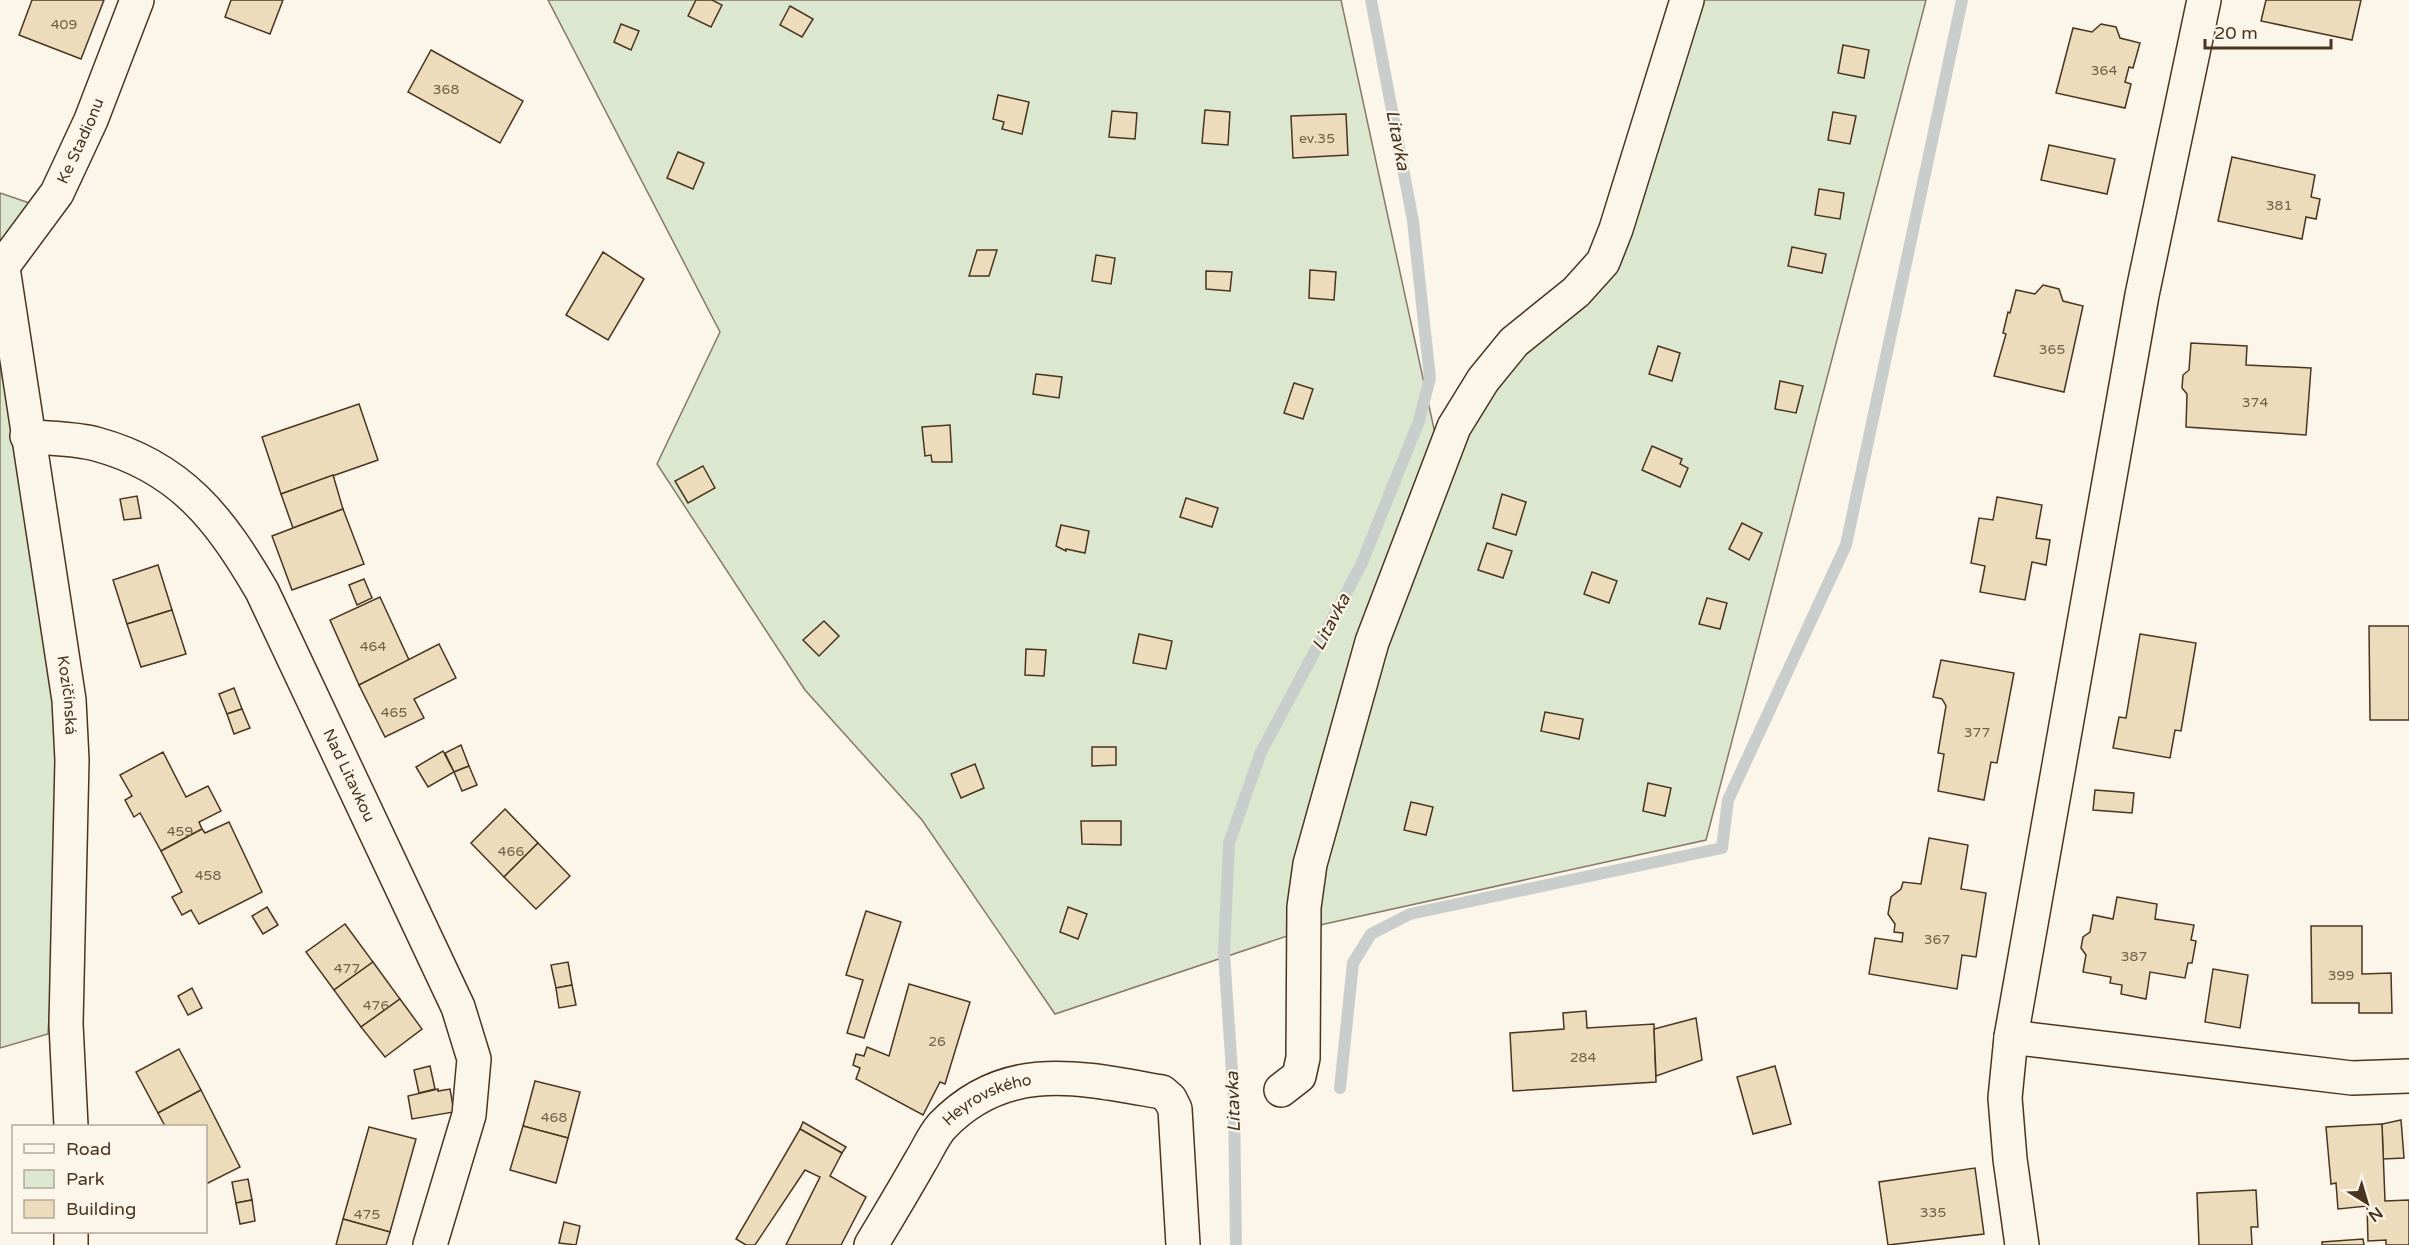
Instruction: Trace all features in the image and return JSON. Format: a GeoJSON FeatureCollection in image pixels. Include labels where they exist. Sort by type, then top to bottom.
{"type":"FeatureCollection","features":[{"type":"Feature","properties":{"kind":"street","name":"Ke Stadionu"},"geometry":{"type":"LineString","coordinates":[[1,269],[57,193],[91,120],[137,0]]}},
{"type":"Feature","properties":{"kind":"street"},"geometry":{"type":"LineString","coordinates":[[1281,1090],[1299,1076],[1303,1058],[1304,907],[1310,864],[1372,642],[1454,427],[1483,380],[1514,342],[1576,292],[1603,262],[1687,0]]}},
{"type":"Feature","properties":{"kind":"street"},"geometry":{"type":"LineString","coordinates":[[2022,1245],[2010,1159],[2006,1098],[2011,1038],[2142,295],[2204,0]]}},
{"type":"Feature","properties":{"kind":"street","name":"Kozičínská"},"geometry":{"type":"LineString","coordinates":[[1,269],[69,700],[72,760],[66,1024],[71,1125]]}},
{"type":"Feature","properties":{"kind":"street","name":"Nad Litavkou"},"geometry":{"type":"LineString","coordinates":[[27,436],[95,444],[149,464],[197,499],[233,541],[262,591],[458,1007],[474,1059],[470,1115],[430,1245]]}},
{"type":"Feature","properties":{"kind":"street"},"geometry":{"type":"LineString","coordinates":[[2011,1038],[2352,1078],[2409,1076]]}},
{"type":"Feature","properties":{"kind":"street","name":"Heyrovského"},"geometry":{"type":"LineString","coordinates":[[871,1245],[940,1128],[971,1101],[1005,1087],[1040,1078],[1074,1077],[1162,1092],[1170,1099],[1175,1109],[1183,1245]]}},
{"type":"Feature","properties":{"kind":"green space"},"geometry":{"type":"Polygon","coordinates":[[[548,0],[1341,0],[1434,429],[1605,275],[1693,0],[1926,0],[1706,840],[1320,925],[1055,1014],[922,820],[805,690],[657,464],[720,332],[548,0]]]}},
{"type":"Feature","properties":{"kind":"green space"},"geometry":{"type":"Polygon","coordinates":[[[0,193],[41,207],[0,268],[0,193]]]}},
{"type":"Feature","properties":{"kind":"green space"},"geometry":{"type":"Polygon","coordinates":[[[0,283],[68,701],[48,1034],[0,1048],[0,283]]]}},
{"type":"Feature","properties":{"kind":"building"},"geometry":{"type":"Polygon","coordinates":[[[32,0],[104,0],[81,59],[19,35],[32,0]]]}},
{"type":"Feature","properties":{"kind":"building"},"geometry":{"type":"Polygon","coordinates":[[[231,0],[283,0],[270,34],[225,17],[231,0]]]}},
{"type":"Feature","properties":{"kind":"building"},"geometry":{"type":"Polygon","coordinates":[[[696,0],[712,0],[722,5],[711,27],[688,16],[696,0]]]}},
{"type":"Feature","properties":{"kind":"building"},"geometry":{"type":"Polygon","coordinates":[[[2266,0],[2361,0],[2352,40],[2261,21],[2266,0]]]}},
{"type":"Feature","properties":{"kind":"building"},"geometry":{"type":"Polygon","coordinates":[[[790,6],[813,19],[802,37],[780,25],[790,6]]]}},
{"type":"Feature","properties":{"kind":"building"},"geometry":{"type":"Polygon","coordinates":[[[621,24],[639,31],[631,50],[614,42],[621,24]]]}},
{"type":"Feature","properties":{"kind":"building"},"geometry":{"type":"Polygon","coordinates":[[[2101,24],[2116,27],[2120,38],[2140,43],[2133,68],[2129,67],[2125,82],[2131,84],[2125,108],[2056,93],[2073,28],[2092,32],[2101,24]]]}},
{"type":"Feature","properties":{"kind":"building"},"geometry":{"type":"Polygon","coordinates":[[[1843,45],[1869,50],[1864,78],[1838,73],[1843,45]]]}},
{"type":"Feature","properties":{"kind":"building"},"geometry":{"type":"Polygon","coordinates":[[[431,50],[523,101],[500,143],[408,92],[431,50]]]}},
{"type":"Feature","properties":{"kind":"building"},"geometry":{"type":"Polygon","coordinates":[[[998,95],[1029,102],[1022,134],[1002,129],[1004,122],[993,119],[998,95]]]}},
{"type":"Feature","properties":{"kind":"building"},"geometry":{"type":"Polygon","coordinates":[[[1205,110],[1230,112],[1228,145],[1202,143],[1205,110]]]}},
{"type":"Feature","properties":{"kind":"building"},"geometry":{"type":"Polygon","coordinates":[[[1112,111],[1137,113],[1135,139],[1109,137],[1112,111]]]}},
{"type":"Feature","properties":{"kind":"building"},"geometry":{"type":"Polygon","coordinates":[[[1833,112],[1856,116],[1850,144],[1828,140],[1833,112]]]}},
{"type":"Feature","properties":{"kind":"building"},"geometry":{"type":"Polygon","coordinates":[[[1346,114],[1348,155],[1293,158],[1291,116],[1346,114]]]}},
{"type":"Feature","properties":{"kind":"building"},"geometry":{"type":"Polygon","coordinates":[[[2049,145],[2115,159],[2107,194],[2041,180],[2049,145]]]}},
{"type":"Feature","properties":{"kind":"building"},"geometry":{"type":"Polygon","coordinates":[[[678,152],[704,163],[693,189],[667,178],[678,152]]]}},
{"type":"Feature","properties":{"kind":"building"},"geometry":{"type":"Polygon","coordinates":[[[2232,157],[2315,175],[2311,197],[2320,199],[2316,219],[2306,217],[2302,239],[2218,221],[2232,157]]]}},
{"type":"Feature","properties":{"kind":"building"},"geometry":{"type":"Polygon","coordinates":[[[1819,189],[1844,193],[1840,219],[1815,215],[1819,189]]]}},
{"type":"Feature","properties":{"kind":"building"},"geometry":{"type":"Polygon","coordinates":[[[1792,247],[1826,254],[1822,273],[1788,266],[1792,247]]]}},
{"type":"Feature","properties":{"kind":"building"},"geometry":{"type":"Polygon","coordinates":[[[977,250],[997,250],[989,276],[969,276],[977,250]]]}},
{"type":"Feature","properties":{"kind":"building"},"geometry":{"type":"Polygon","coordinates":[[[603,252],[644,279],[608,340],[566,315],[603,252]]]}},
{"type":"Feature","properties":{"kind":"building"},"geometry":{"type":"Polygon","coordinates":[[[1096,255],[1115,258],[1111,284],[1092,281],[1096,255]]]}},
{"type":"Feature","properties":{"kind":"building"},"geometry":{"type":"Polygon","coordinates":[[[1310,270],[1336,272],[1334,300],[1309,298],[1310,270]]]}},
{"type":"Feature","properties":{"kind":"building"},"geometry":{"type":"Polygon","coordinates":[[[1206,271],[1232,272],[1230,291],[1206,289],[1206,271]]]}},
{"type":"Feature","properties":{"kind":"building"},"geometry":{"type":"Polygon","coordinates":[[[2043,285],[2059,289],[2063,301],[2083,306],[2064,392],[1994,376],[2006,334],[2003,333],[2008,312],[2010,313],[2016,290],[2035,294],[2043,285]]]}},
{"type":"Feature","properties":{"kind":"building"},"geometry":{"type":"Polygon","coordinates":[[[2191,343],[2247,346],[2246,365],[2311,368],[2306,435],[2186,427],[2187,394],[2182,388],[2183,375],[2189,370],[2191,343]]]}},
{"type":"Feature","properties":{"kind":"building"},"geometry":{"type":"Polygon","coordinates":[[[1658,346],[1680,353],[1672,381],[1649,374],[1658,346]]]}},
{"type":"Feature","properties":{"kind":"building"},"geometry":{"type":"Polygon","coordinates":[[[1036,374],[1062,377],[1059,398],[1033,394],[1036,374]]]}},
{"type":"Feature","properties":{"kind":"building"},"geometry":{"type":"Polygon","coordinates":[[[1780,381],[1803,386],[1796,413],[1775,409],[1780,381]]]}},
{"type":"Feature","properties":{"kind":"building"},"geometry":{"type":"Polygon","coordinates":[[[1294,383],[1313,389],[1303,419],[1284,413],[1294,383]]]}},
{"type":"Feature","properties":{"kind":"building"},"geometry":{"type":"Polygon","coordinates":[[[359,404],[378,460],[281,494],[262,437],[359,404]]]}},
{"type":"Feature","properties":{"kind":"building"},"geometry":{"type":"Polygon","coordinates":[[[950,425],[952,462],[932,462],[931,455],[925,456],[922,427],[950,425]]]}},
{"type":"Feature","properties":{"kind":"building"},"geometry":{"type":"Polygon","coordinates":[[[1652,446],[1682,459],[1680,464],[1688,468],[1680,487],[1642,470],[1652,446]]]}},
{"type":"Feature","properties":{"kind":"building"},"geometry":{"type":"Polygon","coordinates":[[[703,466],[715,488],[688,503],[675,481],[703,466]]]}},
{"type":"Feature","properties":{"kind":"building"},"geometry":{"type":"Polygon","coordinates":[[[333,475],[343,509],[293,528],[281,494],[333,475]]]}},
{"type":"Feature","properties":{"kind":"building"},"geometry":{"type":"Polygon","coordinates":[[[1502,494],[1526,502],[1516,535],[1493,528],[1502,494]]]}},
{"type":"Feature","properties":{"kind":"building"},"geometry":{"type":"Polygon","coordinates":[[[137,496],[141,518],[124,520],[120,499],[137,496]]]}},
{"type":"Feature","properties":{"kind":"building"},"geometry":{"type":"Polygon","coordinates":[[[1997,497],[2042,505],[2036,538],[2050,540],[2046,565],[2032,562],[2025,600],[1980,592],[1985,566],[1971,563],[1979,518],[1993,520],[1997,497]]]}},
{"type":"Feature","properties":{"kind":"building"},"geometry":{"type":"Polygon","coordinates":[[[1186,498],[1218,508],[1212,527],[1180,517],[1186,498]]]}},
{"type":"Feature","properties":{"kind":"building"},"geometry":{"type":"Polygon","coordinates":[[[343,509],[364,564],[292,590],[272,536],[343,509]]]}},
{"type":"Feature","properties":{"kind":"building"},"geometry":{"type":"Polygon","coordinates":[[[1742,523],[1762,533],[1749,560],[1729,549],[1742,523]]]}},
{"type":"Feature","properties":{"kind":"building"},"geometry":{"type":"Polygon","coordinates":[[[1061,525],[1089,531],[1085,553],[1066,549],[1066,551],[1056,546],[1061,525]]]}},
{"type":"Feature","properties":{"kind":"building"},"geometry":{"type":"Polygon","coordinates":[[[1487,543],[1512,551],[1503,578],[1478,570],[1487,543]]]}},
{"type":"Feature","properties":{"kind":"building"},"geometry":{"type":"Polygon","coordinates":[[[158,565],[172,610],[127,624],[113,580],[158,565]]]}},
{"type":"Feature","properties":{"kind":"building"},"geometry":{"type":"Polygon","coordinates":[[[1592,572],[1617,581],[1609,603],[1584,594],[1592,572]]]}},
{"type":"Feature","properties":{"kind":"building"},"geometry":{"type":"Polygon","coordinates":[[[364,579],[372,598],[357,605],[349,585],[364,579]]]}},
{"type":"Feature","properties":{"kind":"building"},"geometry":{"type":"Polygon","coordinates":[[[380,597],[409,660],[359,685],[330,620],[380,597]]]}},
{"type":"Feature","properties":{"kind":"building"},"geometry":{"type":"Polygon","coordinates":[[[1707,598],[1727,603],[1720,629],[1699,624],[1707,598]]]}},
{"type":"Feature","properties":{"kind":"building"},"geometry":{"type":"Polygon","coordinates":[[[172,610],[186,654],[141,667],[127,624],[172,610]]]}},
{"type":"Feature","properties":{"kind":"building"},"geometry":{"type":"Polygon","coordinates":[[[824,621],[839,636],[819,656],[803,640],[824,621]]]}},
{"type":"Feature","properties":{"kind":"building"},"geometry":{"type":"Polygon","coordinates":[[[2369,626],[2409,626],[2409,720],[2370,720],[2369,626]]]}},
{"type":"Feature","properties":{"kind":"building"},"geometry":{"type":"Polygon","coordinates":[[[1139,634],[1172,641],[1166,669],[1133,663],[1139,634]]]}},
{"type":"Feature","properties":{"kind":"building"},"geometry":{"type":"Polygon","coordinates":[[[2140,634],[2196,643],[2181,731],[2175,730],[2170,758],[2113,748],[2119,717],[2126,718],[2140,634]]]}},
{"type":"Feature","properties":{"kind":"building"},"geometry":{"type":"Polygon","coordinates":[[[439,644],[456,678],[414,699],[424,718],[385,737],[359,685],[439,644]]]}},
{"type":"Feature","properties":{"kind":"building"},"geometry":{"type":"Polygon","coordinates":[[[1026,649],[1046,650],[1044,676],[1025,675],[1026,649]]]}},
{"type":"Feature","properties":{"kind":"building"},"geometry":{"type":"Polygon","coordinates":[[[1941,660],[2014,673],[1997,763],[1991,762],[1984,800],[1938,791],[1944,754],[1938,753],[1946,706],[1942,699],[1933,697],[1941,660]]]}},
{"type":"Feature","properties":{"kind":"building"},"geometry":{"type":"Polygon","coordinates":[[[234,688],[242,709],[227,714],[219,694],[234,688]]]}},
{"type":"Feature","properties":{"kind":"building"},"geometry":{"type":"Polygon","coordinates":[[[242,709],[250,728],[234,734],[227,714],[242,709]]]}},
{"type":"Feature","properties":{"kind":"building"},"geometry":{"type":"Polygon","coordinates":[[[1545,712],[1583,719],[1579,739],[1541,731],[1545,712]]]}},
{"type":"Feature","properties":{"kind":"building"},"geometry":{"type":"Polygon","coordinates":[[[461,745],[469,766],[454,772],[445,753],[461,745]]]}},
{"type":"Feature","properties":{"kind":"building"},"geometry":{"type":"Polygon","coordinates":[[[1092,747],[1116,747],[1116,765],[1092,766],[1092,747]]]}},
{"type":"Feature","properties":{"kind":"building"},"geometry":{"type":"Polygon","coordinates":[[[443,751],[454,772],[428,787],[416,767],[443,751]]]}},
{"type":"Feature","properties":{"kind":"building"},"geometry":{"type":"Polygon","coordinates":[[[163,752],[186,797],[208,786],[221,811],[199,822],[202,829],[161,851],[140,813],[134,817],[125,800],[132,796],[120,775],[163,752]]]}},
{"type":"Feature","properties":{"kind":"building"},"geometry":{"type":"Polygon","coordinates":[[[975,764],[984,788],[961,798],[951,774],[975,764]]]}},
{"type":"Feature","properties":{"kind":"building"},"geometry":{"type":"Polygon","coordinates":[[[469,766],[477,785],[462,791],[454,772],[469,766]]]}},
{"type":"Feature","properties":{"kind":"building"},"geometry":{"type":"Polygon","coordinates":[[[1648,783],[1671,788],[1665,816],[1643,811],[1648,783]]]}},
{"type":"Feature","properties":{"kind":"building"},"geometry":{"type":"Polygon","coordinates":[[[2095,790],[2134,793],[2132,813],[2093,810],[2095,790]]]}},
{"type":"Feature","properties":{"kind":"building"},"geometry":{"type":"Polygon","coordinates":[[[1411,802],[1433,807],[1426,835],[1404,830],[1411,802]]]}},
{"type":"Feature","properties":{"kind":"building"},"geometry":{"type":"Polygon","coordinates":[[[505,809],[538,843],[504,877],[471,843],[505,809]]]}},
{"type":"Feature","properties":{"kind":"building"},"geometry":{"type":"Polygon","coordinates":[[[1081,821],[1121,821],[1121,845],[1082,844],[1081,821]]]}},
{"type":"Feature","properties":{"kind":"building"},"geometry":{"type":"Polygon","coordinates":[[[229,822],[262,892],[199,924],[191,910],[182,915],[172,897],[182,892],[161,851],[202,829],[205,833],[229,822]]]}},
{"type":"Feature","properties":{"kind":"building"},"geometry":{"type":"Polygon","coordinates":[[[1929,838],[1968,845],[1961,889],[1986,893],[1976,957],[1962,955],[1957,989],[1869,974],[1875,938],[1902,942],[1903,933],[1894,932],[1895,924],[1888,914],[1891,897],[1901,889],[1903,882],[1921,884],[1929,838]]]}},
{"type":"Feature","properties":{"kind":"building"},"geometry":{"type":"Polygon","coordinates":[[[538,843],[570,876],[536,909],[504,877],[538,843]]]}},
{"type":"Feature","properties":{"kind":"building"},"geometry":{"type":"Polygon","coordinates":[[[2117,897],[2157,904],[2155,919],[2194,925],[2191,940],[2196,941],[2192,963],[2188,963],[2185,978],[2150,972],[2146,999],[2121,994],[2122,985],[2110,983],[2111,977],[2083,972],[2086,955],[2081,948],[2083,937],[2090,932],[2093,915],[2113,919],[2117,897]]]}},
{"type":"Feature","properties":{"kind":"building"},"geometry":{"type":"Polygon","coordinates":[[[267,907],[278,925],[263,934],[252,916],[267,907]]]}},
{"type":"Feature","properties":{"kind":"building"},"geometry":{"type":"Polygon","coordinates":[[[1068,907],[1087,914],[1078,939],[1060,932],[1068,907]]]}},
{"type":"Feature","properties":{"kind":"building"},"geometry":{"type":"Polygon","coordinates":[[[866,911],[901,922],[864,1038],[847,1033],[863,980],[846,975],[866,911]]]}},
{"type":"Feature","properties":{"kind":"building"},"geometry":{"type":"Polygon","coordinates":[[[345,924],[373,962],[334,990],[306,952],[345,924]]]}},
{"type":"Feature","properties":{"kind":"building"},"geometry":{"type":"Polygon","coordinates":[[[2311,926],[2362,926],[2362,974],[2391,973],[2392,1013],[2359,1013],[2359,1003],[2312,1003],[2311,926]]]}},
{"type":"Feature","properties":{"kind":"building"},"geometry":{"type":"Polygon","coordinates":[[[373,962],[400,999],[361,1027],[334,990],[373,962]]]}},
{"type":"Feature","properties":{"kind":"building"},"geometry":{"type":"Polygon","coordinates":[[[568,962],[572,985],[556,988],[551,965],[568,962]]]}},
{"type":"Feature","properties":{"kind":"building"},"geometry":{"type":"Polygon","coordinates":[[[2213,969],[2248,975],[2240,1028],[2205,1022],[2213,969]]]}},
{"type":"Feature","properties":{"kind":"building"},"geometry":{"type":"Polygon","coordinates":[[[909,984],[970,1002],[945,1084],[940,1082],[923,1115],[856,1079],[860,1068],[853,1065],[856,1054],[864,1056],[867,1047],[889,1056],[909,984]]]}},
{"type":"Feature","properties":{"kind":"building"},"geometry":{"type":"Polygon","coordinates":[[[572,985],[576,1005],[559,1008],[556,988],[572,985]]]}},
{"type":"Feature","properties":{"kind":"building"},"geometry":{"type":"Polygon","coordinates":[[[192,988],[202,1008],[188,1015],[178,996],[192,988]]]}},
{"type":"Feature","properties":{"kind":"building"},"geometry":{"type":"Polygon","coordinates":[[[400,999],[422,1029],[385,1057],[361,1027],[400,999]]]}},
{"type":"Feature","properties":{"kind":"building"},"geometry":{"type":"Polygon","coordinates":[[[1586,1011],[1587,1028],[1654,1024],[1656,1082],[1513,1091],[1510,1033],[1564,1029],[1563,1013],[1586,1011]]]}},
{"type":"Feature","properties":{"kind":"building"},"geometry":{"type":"Polygon","coordinates":[[[1696,1018],[1702,1060],[1656,1076],[1654,1029],[1696,1018]]]}},
{"type":"Feature","properties":{"kind":"building"},"geometry":{"type":"Polygon","coordinates":[[[179,1049],[201,1090],[158,1113],[136,1072],[179,1049]]]}},
{"type":"Feature","properties":{"kind":"building"},"geometry":{"type":"Polygon","coordinates":[[[430,1066],[435,1089],[419,1093],[414,1070],[430,1066]]]}},
{"type":"Feature","properties":{"kind":"building"},"geometry":{"type":"Polygon","coordinates":[[[1775,1066],[1791,1124],[1753,1134],[1737,1077],[1775,1066]]]}},
{"type":"Feature","properties":{"kind":"building"},"geometry":{"type":"Polygon","coordinates":[[[535,1081],[580,1092],[568,1138],[523,1126],[535,1081]]]}},
{"type":"Feature","properties":{"kind":"building"},"geometry":{"type":"Polygon","coordinates":[[[438,1089],[438,1091],[450,1089],[454,1112],[412,1119],[408,1096],[438,1089]]]}},
{"type":"Feature","properties":{"kind":"building"},"geometry":{"type":"Polygon","coordinates":[[[201,1090],[240,1167],[207,1184],[207,1125],[164,1125],[158,1113],[201,1090]]]}},
{"type":"Feature","properties":{"kind":"building"},"geometry":{"type":"Polygon","coordinates":[[[2401,1120],[2404,1158],[2383,1159],[2382,1124],[2401,1120]]]}},
{"type":"Feature","properties":{"kind":"building"},"geometry":{"type":"Polygon","coordinates":[[[803,1122],[846,1147],[842,1153],[800,1129],[803,1122]]]}},
{"type":"Feature","properties":{"kind":"building"},"geometry":{"type":"Polygon","coordinates":[[[2382,1124],[2385,1201],[2409,1200],[2409,1245],[2386,1245],[2386,1240],[2368,1241],[2367,1206],[2338,1209],[2336,1183],[2331,1184],[2326,1127],[2382,1124]]]}},
{"type":"Feature","properties":{"kind":"building"},"geometry":{"type":"Polygon","coordinates":[[[523,1126],[568,1138],[556,1183],[510,1170],[523,1126]]]}},
{"type":"Feature","properties":{"kind":"building"},"geometry":{"type":"Polygon","coordinates":[[[369,1127],[416,1139],[390,1232],[343,1219],[369,1127]]]}},
{"type":"Feature","properties":{"kind":"building"},"geometry":{"type":"Polygon","coordinates":[[[800,1129],[842,1153],[830,1176],[866,1197],[841,1245],[786,1245],[820,1177],[805,1170],[755,1245],[746,1245],[736,1239],[800,1129]]]}},
{"type":"Feature","properties":{"kind":"building"},"geometry":{"type":"Polygon","coordinates":[[[1975,1168],[1984,1234],[1888,1245],[1879,1182],[1975,1168]]]}},
{"type":"Feature","properties":{"kind":"building"},"geometry":{"type":"Polygon","coordinates":[[[248,1179],[252,1200],[236,1203],[232,1182],[248,1179]]]}},
{"type":"Feature","properties":{"kind":"building"},"geometry":{"type":"Polygon","coordinates":[[[2256,1190],[2258,1227],[2251,1227],[2252,1245],[2199,1245],[2197,1193],[2256,1190]]]}},
{"type":"Feature","properties":{"kind":"building"},"geometry":{"type":"Polygon","coordinates":[[[252,1200],[255,1221],[240,1224],[236,1203],[252,1200]]]}},
{"type":"Feature","properties":{"kind":"building"},"geometry":{"type":"Polygon","coordinates":[[[343,1219],[390,1232],[386,1245],[336,1245],[343,1219]]]}},
{"type":"Feature","properties":{"kind":"building"},"geometry":{"type":"Polygon","coordinates":[[[564,1222],[580,1226],[576,1245],[559,1243],[564,1222]]]}},
{"type":"Feature","properties":{"kind":"building"},"geometry":{"type":"Polygon","coordinates":[[[2363,1239],[2364,1245],[2322,1245],[2322,1242],[2363,1239]]]}},
{"type":"Feature","properties":{"kind":"waterway","name":"Litavka"},"geometry":{"type":"LineString","coordinates":[[1236,1245],[1234,1101],[1224,953],[1229,843],[1261,752],[1361,565],[1419,421],[1430,378],[1413,221],[1371,0]]}},
{"type":"Feature","properties":{"kind":"waterway"},"geometry":{"type":"LineString","coordinates":[[1340,1088],[1353,963],[1371,934],[1410,914],[1722,848],[1728,800],[1846,545],[1962,0]]}}]}
